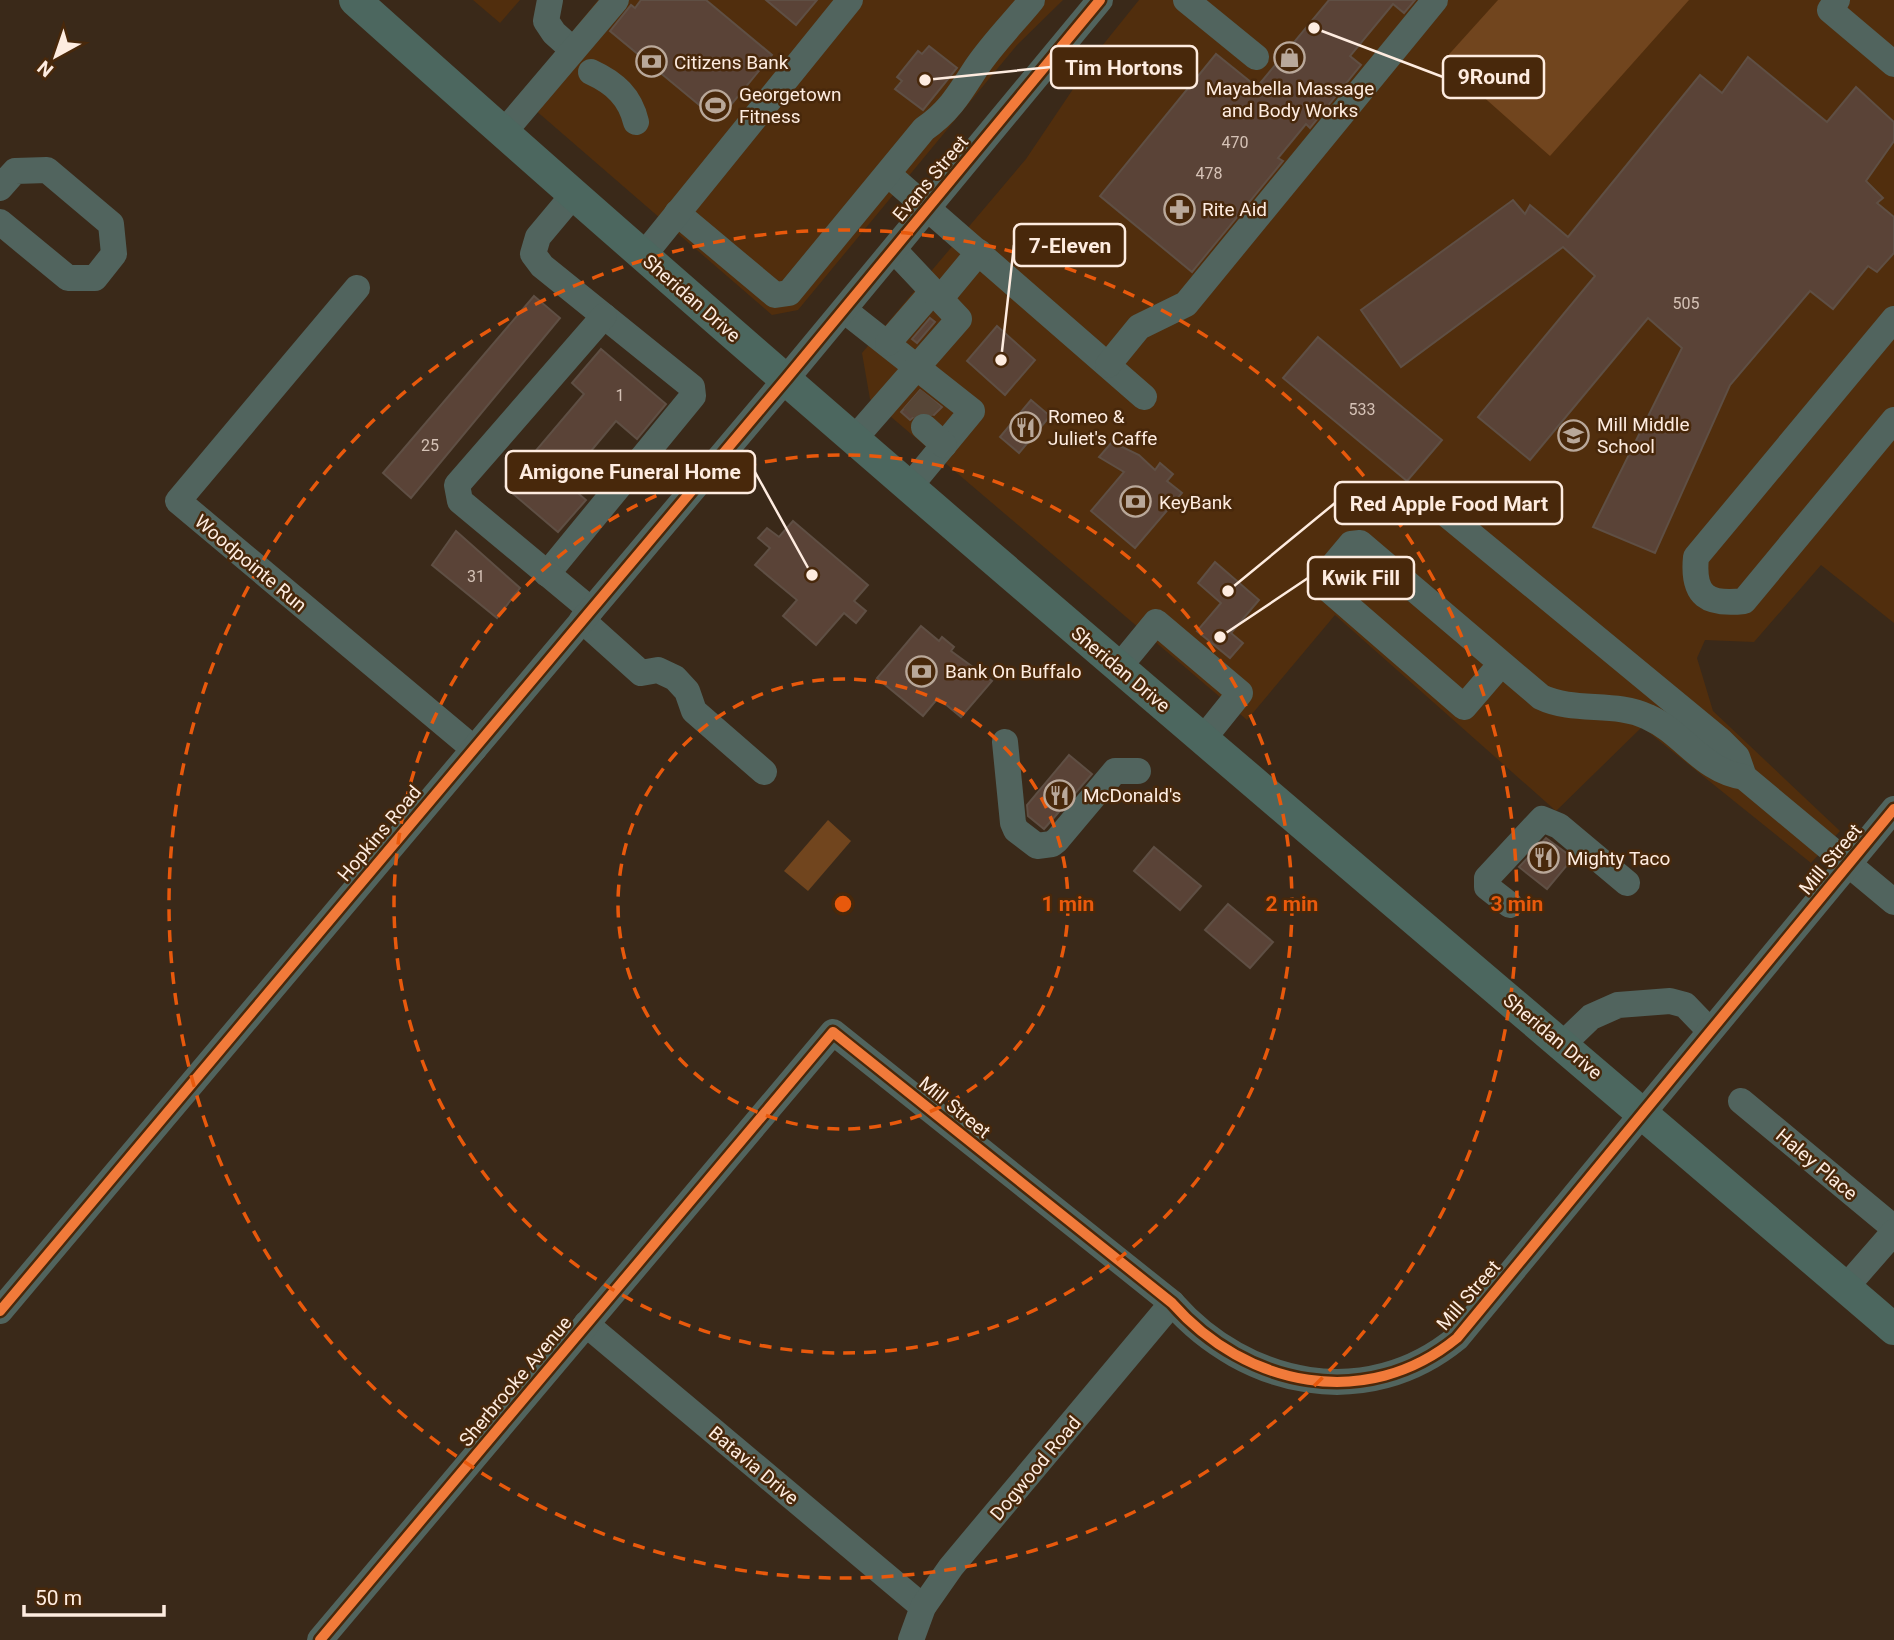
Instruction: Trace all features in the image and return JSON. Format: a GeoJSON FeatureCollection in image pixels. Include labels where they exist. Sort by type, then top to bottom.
{"type":"FeatureCollection","features":[{"type":"Feature","properties":{"kind":"main road","name":"Sheridan Drive"},"geometry":{"type":"LineString","coordinates":[[355,0],[643,256],[1894,1329]]}},
{"type":"Feature","properties":{"kind":"street"},"geometry":{"type":"LineString","coordinates":[[550,0],[546,21],[554,33],[603,86],[639,131],[632,104],[625,95],[606,79],[603,86]]}},
{"type":"Feature","properties":{"kind":"street"},"geometry":{"type":"LineString","coordinates":[[503,133],[615,0]]}},
{"type":"Feature","properties":{"kind":"street"},"geometry":{"type":"LineString","coordinates":[[643,256],[850,0]]}},
{"type":"Feature","properties":{"kind":"street"},"geometry":{"type":"LineString","coordinates":[[677,213],[775,295],[783,296],[789,293],[888,174],[929,117],[945,115],[965,90],[977,67],[1031,0]]}},
{"type":"Feature","properties":{"kind":"street","name":"Evans Street"},"geometry":{"type":"LineString","coordinates":[[786,379],[1100,0]]}},
{"type":"Feature","properties":{"kind":"street"},"geometry":{"type":"LineString","coordinates":[[1186,0],[1256,57]]}},
{"type":"Feature","properties":{"kind":"street"},"geometry":{"type":"LineString","coordinates":[[1108,365],[1139,327],[1186,304],[1435,0]]}},
{"type":"Feature","properties":{"kind":"street"},"geometry":{"type":"LineString","coordinates":[[1837,0],[1830,10],[1894,64]]}},
{"type":"Feature","properties":{"kind":"street"},"geometry":{"type":"LineString","coordinates":[[954,81],[977,67]]}},
{"type":"Feature","properties":{"kind":"street"},"geometry":{"type":"LineString","coordinates":[[0,188],[15,171],[47,170],[111,224],[114,254],[95,278],[68,278],[0,222]]}},
{"type":"Feature","properties":{"kind":"street"},"geometry":{"type":"LineString","coordinates":[[888,174],[1144,397]]}},
{"type":"Feature","properties":{"kind":"street"},"geometry":{"type":"LineString","coordinates":[[547,574],[692,396],[692,387],[542,265],[533,254],[538,237],[574,194]]}},
{"type":"Feature","properties":{"kind":"street"},"geometry":{"type":"LineString","coordinates":[[855,438],[901,399],[918,366],[959,319],[894,250]]}},
{"type":"Feature","properties":{"kind":"street"},"geometry":{"type":"LineString","coordinates":[[888,343],[979,252]]}},
{"type":"Feature","properties":{"kind":"street","name":"Woodpointe Run"},"geometry":{"type":"LineString","coordinates":[[357,288],[178,501],[474,749]]}},
{"type":"Feature","properties":{"kind":"street"},"geometry":{"type":"LineString","coordinates":[[844,310],[972,411],[910,486]]}},
{"type":"Feature","properties":{"kind":"street"},"geometry":{"type":"LineString","coordinates":[[604,316],[457,485],[460,501],[547,574],[640,673],[657,670],[675,678],[687,691],[694,711],[764,772]]}},
{"type":"Feature","properties":{"kind":"street"},"geometry":{"type":"LineString","coordinates":[[1889,435],[1744,601],[1719,604],[1702,594],[1694,577],[1696,557],[1894,319]]}},
{"type":"Feature","properties":{"kind":"street","name":"Hopkins Road"},"geometry":{"type":"LineString","coordinates":[[0,1311],[786,379]]}},
{"type":"Feature","properties":{"kind":"street"},"geometry":{"type":"LineString","coordinates":[[928,422],[948,440]]}},
{"type":"Feature","properties":{"kind":"street"},"geometry":{"type":"LineString","coordinates":[[1434,505],[1720,740],[1737,757],[1744,777]]}},
{"type":"Feature","properties":{"kind":"street"},"geometry":{"type":"LineString","coordinates":[[1501,664],[1464,707],[1328,589],[1325,575],[1350,544],[1360,543],[1501,664],[1549,701],[1638,712],[1652,718],[1707,763],[1725,774],[1744,777],[1894,902]]}},
{"type":"Feature","properties":{"kind":"street"},"geometry":{"type":"LineString","coordinates":[[1119,667],[1156,622],[1167,631],[1240,693],[1203,738]]}},
{"type":"Feature","properties":{"kind":"street"},"geometry":{"type":"LineString","coordinates":[[1005,742],[1013,823],[1016,830],[1037,846],[1052,844],[1057,840],[1115,771],[1138,771]]}},
{"type":"Feature","properties":{"kind":"street","name":"Mill Street"},"geometry":{"type":"LineString","coordinates":[[739,1145],[833,1032],[1172,1303],[1202,1332],[1237,1357],[1264,1370],[1291,1378],[1353,1381],[1413,1367],[1436,1355],[1457,1339],[1894,809]]}},
{"type":"Feature","properties":{"kind":"street"},"geometry":{"type":"LineString","coordinates":[[1510,905],[1485,883],[1498,865],[1542,819],[1559,825],[1627,883]]}},
{"type":"Feature","properties":{"kind":"street"},"geometry":{"type":"LineString","coordinates":[[1563,1044],[1591,1017],[1618,1005],[1670,1001],[1685,1005],[1710,1031]]}},
{"type":"Feature","properties":{"kind":"street","name":"Haley Place"},"geometry":{"type":"LineString","coordinates":[[1741,1101],[1894,1230],[1846,1287]]}},
{"type":"Feature","properties":{"kind":"street","name":"Sherbrooke Avenue"},"geometry":{"type":"LineString","coordinates":[[332,1636],[586,1324],[739,1145]]}},
{"type":"Feature","properties":{"kind":"street","name":"Dogwood Road"},"geometry":{"type":"LineString","coordinates":[[911,1640],[923,1607],[951,1567],[1172,1303]]}},
{"type":"Feature","properties":{"kind":"street","name":"Batavia Drive"},"geometry":{"type":"LineString","coordinates":[[586,1324],[923,1607]]}},
{"type":"Feature","properties":{"kind":"shaded area"},"geometry":{"type":"Polygon","coordinates":[[[473,0],[520,0],[500,23],[473,0]]]}},
{"type":"Feature","properties":{"kind":"shaded area"},"geometry":{"type":"Polygon","coordinates":[[[598,0],[1063,0],[1017,45],[798,310],[772,315],[519,96],[598,0]]]}},
{"type":"Feature","properties":{"kind":"shaded area","name":"Mill Middle School"},"geometry":{"type":"Polygon","coordinates":[[[1139,0],[1894,0],[1894,623],[1821,565],[1754,642],[1705,640],[1697,658],[1713,711],[1840,831],[1811,863],[1642,727],[1556,811],[1335,615],[1247,720],[870,399],[862,353],[1026,159],[1102,46],[1139,0]]]}},
{"type":"Feature","properties":{"kind":"shaded area"},"geometry":{"type":"Polygon","coordinates":[[[1498,0],[1689,0],[1550,156],[1443,61],[1498,0]]]}},
{"type":"Feature","properties":{"kind":"shaded area"},"geometry":{"type":"Polygon","coordinates":[[[828,820],[851,841],[808,891],[784,871],[828,820]]]}},
{"type":"Feature","properties":{"kind":"building"},"geometry":{"type":"Polygon","coordinates":[[[641,0],[706,0],[772,55],[730,106],[704,109],[610,31],[631,5],[635,8],[641,0]]]}},
{"type":"Feature","properties":{"kind":"building"},"geometry":{"type":"Polygon","coordinates":[[[766,0],[817,0],[796,25],[766,0]]]}},
{"type":"Feature","properties":{"kind":"building"},"geometry":{"type":"Polygon","coordinates":[[[1329,0],[1415,0],[1404,13],[1393,4],[1350,56],[1361,65],[1310,128],[1306,124],[1278,158],[1283,161],[1192,272],[1100,196],[1216,54],[1257,87],[1329,0]]]}},
{"type":"Feature","properties":{"kind":"building"},"geometry":{"type":"Polygon","coordinates":[[[929,46],[957,68],[923,110],[895,89],[902,81],[897,77],[918,51],[922,54],[929,46]]]}},
{"type":"Feature","properties":{"kind":"building","name":"Mill Middle School"},"geometry":{"type":"Polygon","coordinates":[[[1748,57],[1827,122],[1856,87],[1894,122],[1894,141],[1866,181],[1883,198],[1877,203],[1894,217],[1894,253],[1877,272],[1868,266],[1833,309],[1810,291],[1730,385],[1655,553],[1593,527],[1682,348],[1648,318],[1530,460],[1478,417],[1595,276],[1563,247],[1401,367],[1361,310],[1513,200],[1525,214],[1530,205],[1568,237],[1700,75],[1722,93],[1748,57]]]}},
{"type":"Feature","properties":{"kind":"building"},"geometry":{"type":"Polygon","coordinates":[[[534,296],[560,318],[411,498],[383,473],[534,296]]]}},
{"type":"Feature","properties":{"kind":"building"},"geometry":{"type":"Polygon","coordinates":[[[930,318],[935,322],[917,343],[912,339],[930,318]]]}},
{"type":"Feature","properties":{"kind":"building"},"geometry":{"type":"Polygon","coordinates":[[[997,326],[1035,360],[1005,395],[967,361],[997,326]]]}},
{"type":"Feature","properties":{"kind":"building"},"geometry":{"type":"Polygon","coordinates":[[[1318,337],[1442,440],[1407,481],[1283,378],[1318,337]]]}},
{"type":"Feature","properties":{"kind":"building"},"geometry":{"type":"Polygon","coordinates":[[[601,349],[666,404],[637,439],[616,421],[565,482],[586,500],[558,532],[505,487],[584,394],[572,383],[601,349]]]}},
{"type":"Feature","properties":{"kind":"building"},"geometry":{"type":"Polygon","coordinates":[[[920,390],[942,407],[934,415],[920,412],[910,420],[901,412],[920,390]]]}},
{"type":"Feature","properties":{"kind":"building","name":"Romeo & Juliet's Caffe"},"geometry":{"type":"Polygon","coordinates":[[[1031,400],[1050,416],[1019,453],[1000,437],[1031,400]]]}},
{"type":"Feature","properties":{"kind":"building","name":"KeyBank"},"geometry":{"type":"Polygon","coordinates":[[[1112,442],[1139,455],[1155,470],[1160,463],[1173,474],[1167,481],[1182,493],[1135,548],[1091,511],[1124,472],[1099,457],[1112,442]]]}},
{"type":"Feature","properties":{"kind":"building"},"geometry":{"type":"Polygon","coordinates":[[[793,521],[868,585],[854,601],[866,611],[856,623],[844,613],[816,645],[783,616],[797,600],[755,565],[770,548],[758,538],[767,528],[779,537],[793,521]]]}},
{"type":"Feature","properties":{"kind":"building"},"geometry":{"type":"Polygon","coordinates":[[[456,531],[520,588],[497,618],[432,565],[456,531]]]}},
{"type":"Feature","properties":{"kind":"building"},"geometry":{"type":"Polygon","coordinates":[[[1215,562],[1259,600],[1231,633],[1243,643],[1230,658],[1197,631],[1221,603],[1198,583],[1215,562]]]}},
{"type":"Feature","properties":{"kind":"building","name":"Bank On Buffalo"},"geometry":{"type":"Polygon","coordinates":[[[921,626],[939,641],[942,637],[954,647],[951,651],[992,681],[961,717],[938,698],[923,716],[877,678],[921,626]]]}},
{"type":"Feature","properties":{"kind":"building","name":"McDonald's"},"geometry":{"type":"Polygon","coordinates":[[[1069,755],[1092,774],[1044,829],[1028,816],[1027,805],[1069,755]]]}},
{"type":"Feature","properties":{"kind":"building","name":"Mighty Taco"},"geometry":{"type":"Polygon","coordinates":[[[1546,838],[1573,858],[1547,889],[1519,867],[1546,838]]]}},
{"type":"Feature","properties":{"kind":"building"},"geometry":{"type":"Polygon","coordinates":[[[1154,847],[1201,886],[1180,910],[1134,871],[1154,847]]]}},
{"type":"Feature","properties":{"kind":"building"},"geometry":{"type":"Polygon","coordinates":[[[1228,904],[1273,942],[1250,968],[1205,930],[1228,904]]]}},
{"type":"Feature","properties":{"kind":"tunnel"},"geometry":{"type":"LineString","coordinates":[[912,399],[933,417]]}},
{"type":"Feature","properties":{"kind":"cycle path"},"geometry":{"type":"LineString","coordinates":[[0,1311],[786,379],[1100,0]]}},
{"type":"Feature","properties":{"kind":"cycle path"},"geometry":{"type":"LineString","coordinates":[[320,1640],[833,1032],[1172,1303],[1202,1332],[1235,1354],[1271,1371],[1308,1380],[1347,1382],[1385,1376],[1422,1361],[1457,1338],[1894,809]]}},
{"type":"Feature","properties":{"kind":"place","name":"9Round"},"geometry":{"type":"Point","coordinates":[1314,28]}},
{"type":"Feature","properties":{"kind":"place","name":"Mayabella Massage and Body Works"},"geometry":{"type":"Point","coordinates":[1290,57]}},
{"type":"Feature","properties":{"kind":"place","name":"Citizens Bank"},"geometry":{"type":"Point","coordinates":[651,62]}},
{"type":"Feature","properties":{"kind":"place","name":"Tim Hortons"},"geometry":{"type":"Point","coordinates":[925,80]}},
{"type":"Feature","properties":{"kind":"place","name":"Georgetown Fitness"},"geometry":{"type":"Point","coordinates":[716,105]}},
{"type":"Feature","properties":{"kind":"place","name":"Rite Aid"},"geometry":{"type":"Point","coordinates":[1179,209]}},
{"type":"Feature","properties":{"kind":"place","name":"7-Eleven"},"geometry":{"type":"Point","coordinates":[1001,360]}},
{"type":"Feature","properties":{"kind":"place","name":"Romeo & Juliet's Caffe"},"geometry":{"type":"Point","coordinates":[1025,427]}},
{"type":"Feature","properties":{"kind":"place","name":"Mill Middle School"},"geometry":{"type":"Point","coordinates":[1574,435]}},
{"type":"Feature","properties":{"kind":"place","name":"KeyBank"},"geometry":{"type":"Point","coordinates":[1136,502]}},
{"type":"Feature","properties":{"kind":"place","name":"Amigone Funeral Home"},"geometry":{"type":"Point","coordinates":[812,575]}},
{"type":"Feature","properties":{"kind":"place","name":"Red Apple Food Mart"},"geometry":{"type":"Point","coordinates":[1228,591]}},
{"type":"Feature","properties":{"kind":"place","name":"Kwik Fill"},"geometry":{"type":"Point","coordinates":[1220,637]}},
{"type":"Feature","properties":{"kind":"place","name":"Bank On Buffalo"},"geometry":{"type":"Point","coordinates":[922,671]}},
{"type":"Feature","properties":{"kind":"place","name":"McDonald's"},"geometry":{"type":"Point","coordinates":[1060,795]}},
{"type":"Feature","properties":{"kind":"place","name":"Mighty Taco"},"geometry":{"type":"Point","coordinates":[1544,858]}}]}
